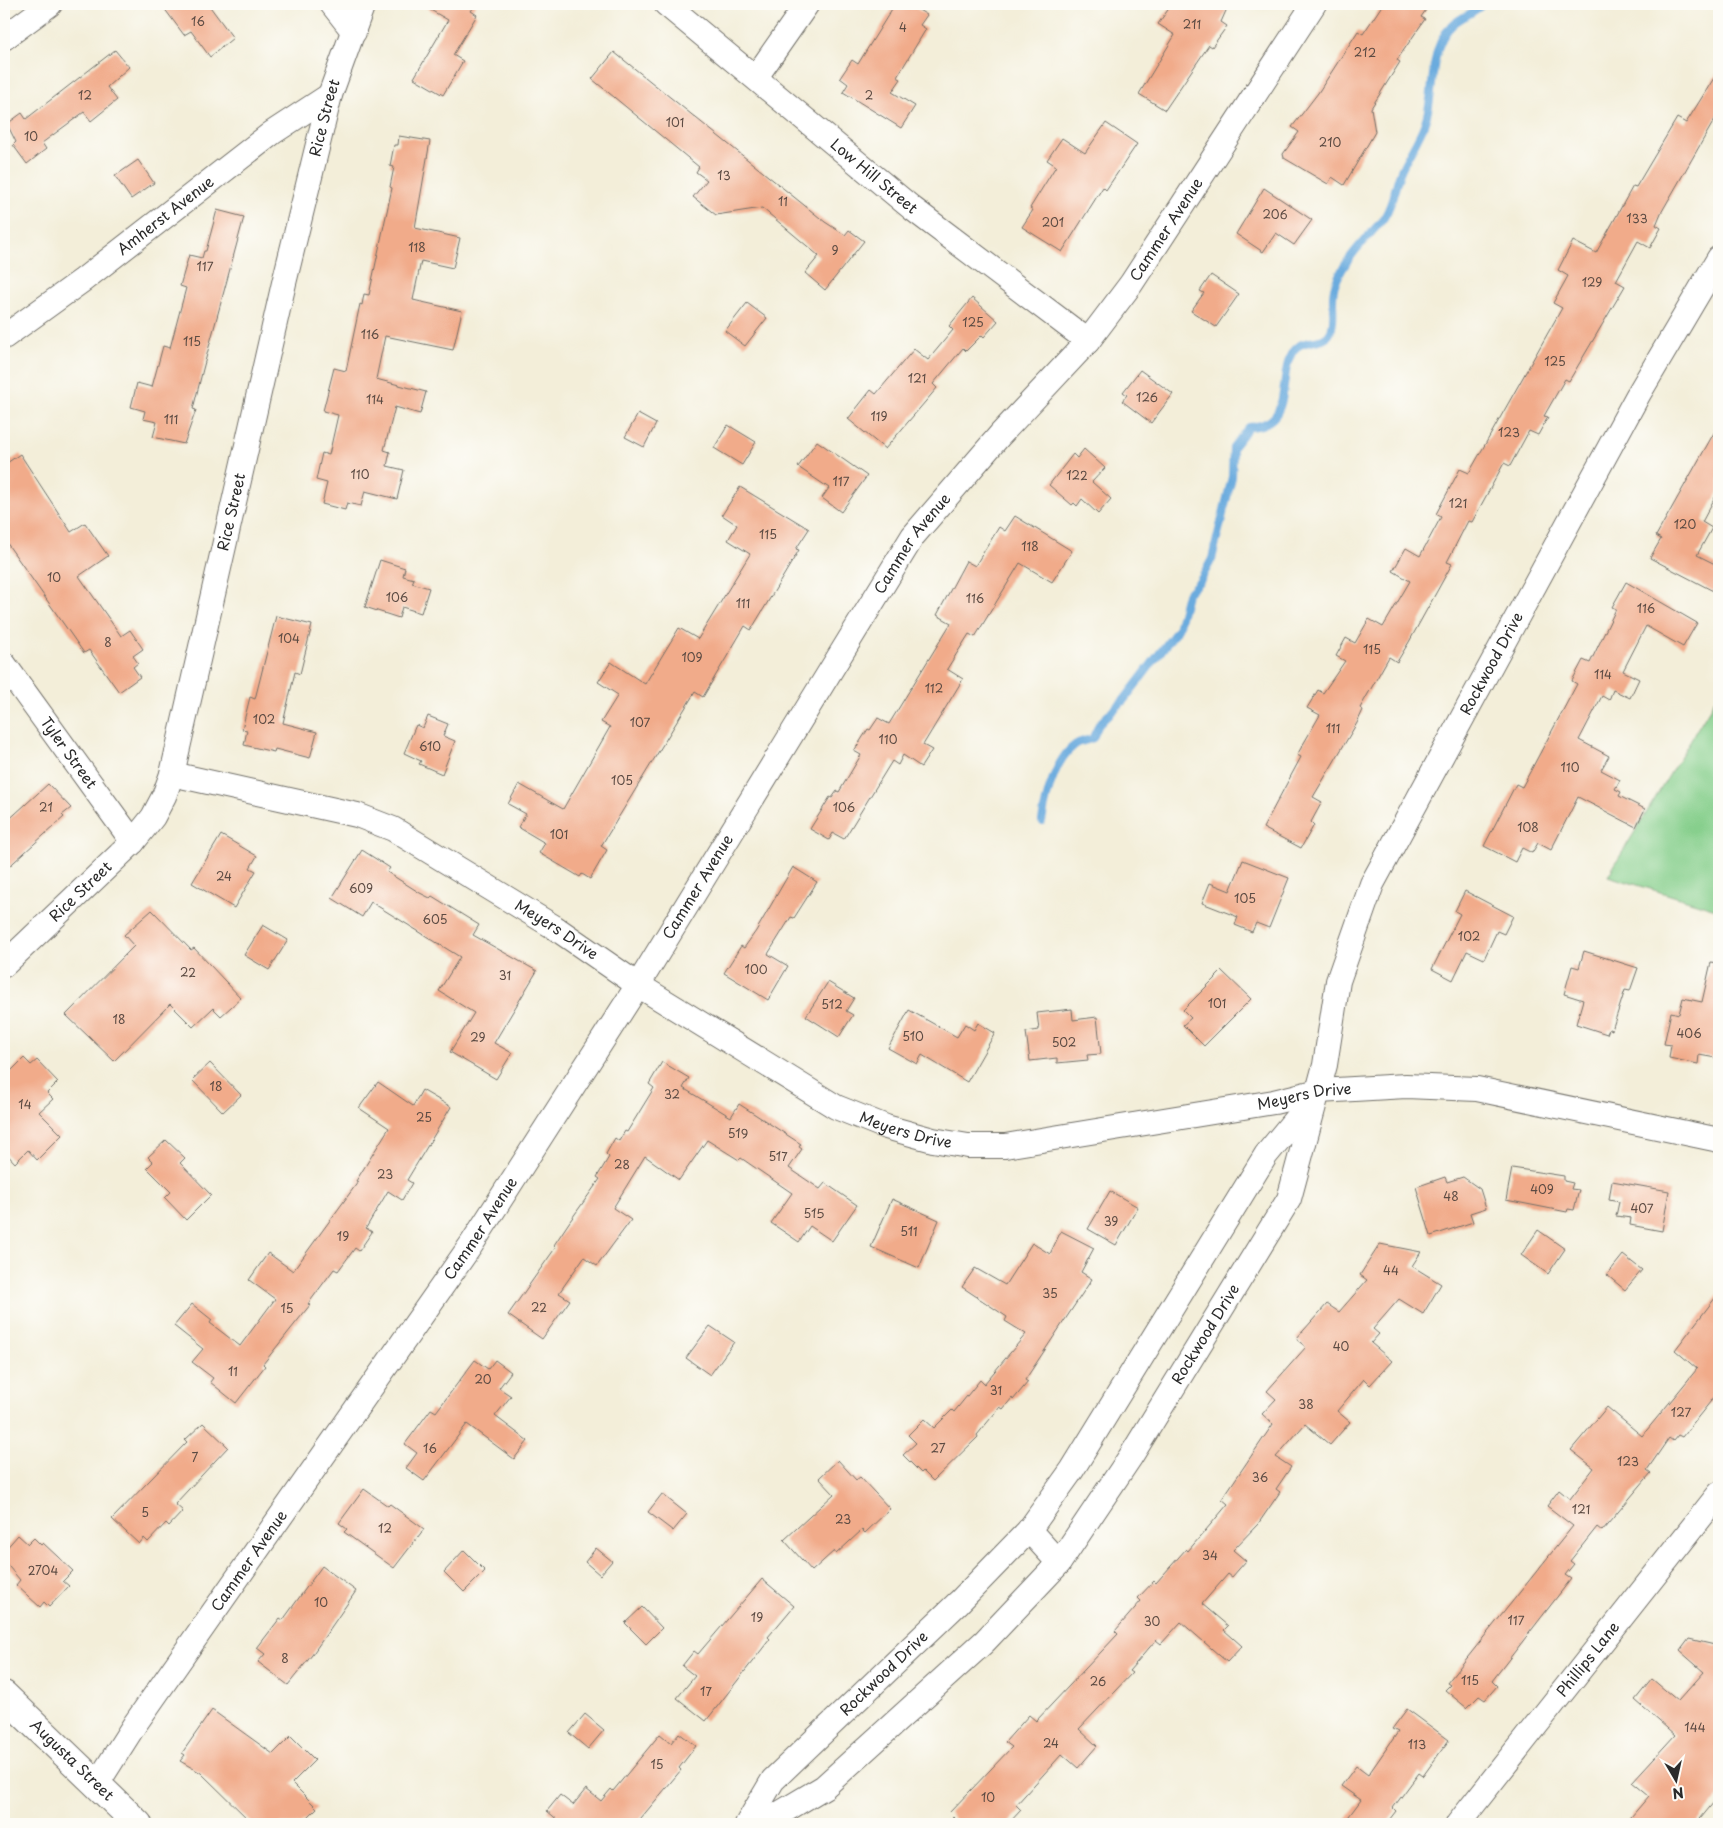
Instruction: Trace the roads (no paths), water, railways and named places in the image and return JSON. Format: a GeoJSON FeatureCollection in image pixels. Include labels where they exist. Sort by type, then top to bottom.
{"type":"FeatureCollection","features":[{"type":"Feature","properties":{"kind":"main road","name":"Augusta Street"},"geometry":{"type":"LineString","coordinates":[[4,1695],[137,1824]]}},
{"type":"Feature","properties":{"kind":"street"},"geometry":{"type":"LineString","coordinates":[[4,38],[50,4]]}},
{"type":"Feature","properties":{"kind":"street"},"geometry":{"type":"LineString","coordinates":[[332,4],[354,32]]}},
{"type":"Feature","properties":{"kind":"street","name":"Rice Street"},"geometry":{"type":"LineString","coordinates":[[4,965],[133,842],[153,817],[164,796],[172,774],[282,291],[330,96],[363,4]]}},
{"type":"Feature","properties":{"kind":"street","name":"Low Hill Street"},"geometry":{"type":"LineString","coordinates":[[666,4],[913,209],[1088,341]]}},
{"type":"Feature","properties":{"kind":"street"},"geometry":{"type":"LineString","coordinates":[[756,77],[807,4]]}},
{"type":"Feature","properties":{"kind":"street","name":"Cammer Avenue"},"geometry":{"type":"LineString","coordinates":[[97,1784],[135,1724],[471,1245],[638,984],[912,536],[1000,434],[1088,341],[1131,284],[1314,4]]}},
{"type":"Feature","properties":{"kind":"street","name":"Amherst Avenue"},"geometry":{"type":"LineString","coordinates":[[4,337],[90,274],[272,133],[330,96]]}},
{"type":"Feature","properties":{"kind":"street","name":"Rockwood Drive"},"geometry":{"type":"LineString","coordinates":[[762,1824],[824,1787],[984,1642],[1059,1563],[1131,1456],[1289,1199],[1325,1065],[1338,981],[1372,884],[1638,395],[1719,258]]}},
{"type":"Feature","properties":{"kind":"street","name":"Tyler Street"},"geometry":{"type":"LineString","coordinates":[[4,664],[133,842]]}},
{"type":"Feature","properties":{"kind":"street","name":"Meyers Drive"},"geometry":{"type":"LineString","coordinates":[[172,774],[357,815],[393,829],[554,927],[638,984],[836,1107],[886,1127],[933,1140],[968,1146],[1005,1146],[1274,1102],[1319,1091],[1406,1086],[1476,1089],[1719,1140]]}},
{"type":"Feature","properties":{"kind":"street","name":"Rockwood Drive"},"geometry":{"type":"LineString","coordinates":[[747,1824],[773,1780],[960,1602],[1029,1530],[1072,1470],[1266,1155],[1319,1091]]}},
{"type":"Feature","properties":{"kind":"street","name":"Phillips Lane"},"geometry":{"type":"LineString","coordinates":[[1458,1824],[1719,1494]]}},
{"type":"Feature","properties":{"kind":"street"},"geometry":{"type":"LineString","coordinates":[[1029,1530],[1059,1563]]}},
{"type":"Feature","properties":{"kind":"waterway"},"geometry":{"type":"LineString","coordinates":[[1042,821],[1052,780],[1062,760],[1075,745],[1093,738],[1099,724],[1124,700],[1178,629],[1187,594],[1200,581],[1212,559],[1232,477],[1233,447],[1249,427],[1264,424],[1273,418],[1279,409],[1288,362],[1293,351],[1302,344],[1328,336],[1331,331],[1333,325],[1333,294],[1336,282],[1351,256],[1385,216],[1403,166],[1422,129],[1430,101],[1436,57],[1443,37],[1452,25],[1483,4]]}}]}
